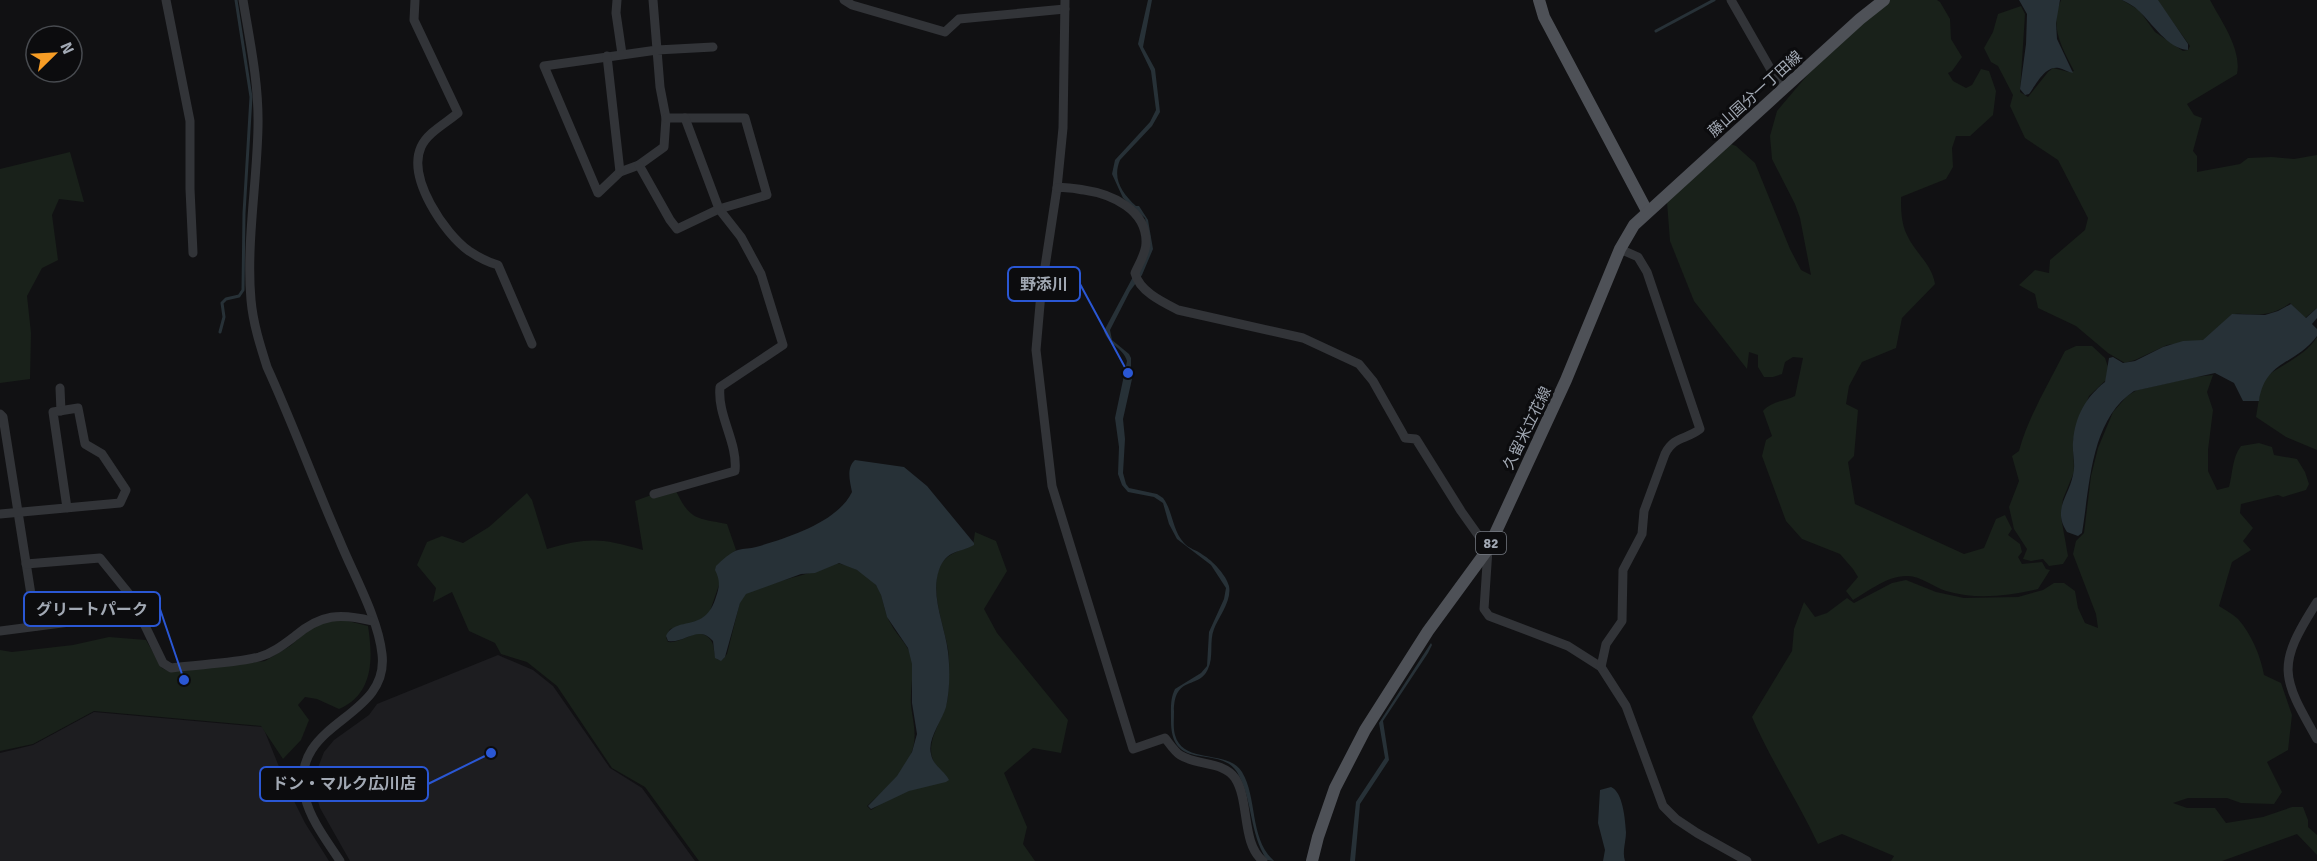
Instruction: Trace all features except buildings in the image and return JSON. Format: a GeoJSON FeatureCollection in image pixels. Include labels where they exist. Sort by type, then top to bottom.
{"type":"FeatureCollection","features":[{"type":"Feature","properties":{"kind":"main road"},"geometry":{"type":"LineString","coordinates":[[1539,0],[1544,18],[1647,211]]}},
{"type":"Feature","properties":{"kind":"main road","name":"藤山国分一丁田線"},"geometry":{"type":"LineString","coordinates":[[1647,211],[1884,0]]}},
{"type":"Feature","properties":{"kind":"main road","name":"久留米立花線"},"geometry":{"type":"LineString","coordinates":[[1312,861],[1335,788],[1365,730],[1428,631],[1488,549],[1566,380],[1620,249],[1634,225],[1647,211]]}},
{"type":"Feature","properties":{"kind":"street"},"geometry":{"type":"LineString","coordinates":[[166,0],[190,121],[193,253]]}},
{"type":"Feature","properties":{"kind":"street"},"geometry":{"type":"LineString","coordinates":[[243,0],[258,84],[258,126],[250,264],[251,301],[256,332],[267,367],[372,621],[382,656],[380,676],[370,696],[357,710],[320,736],[310,753],[304,773],[305,796],[313,818],[340,861]]}},
{"type":"Feature","properties":{"kind":"street"},"geometry":{"type":"LineString","coordinates":[[415,0],[414,20],[458,113],[430,135],[420,148],[417,170],[427,198],[449,231],[467,250],[498,265],[532,344]]}},
{"type":"Feature","properties":{"kind":"street"},"geometry":{"type":"LineString","coordinates":[[617,0],[616,13],[621,54]]}},
{"type":"Feature","properties":{"kind":"street"},"geometry":{"type":"LineString","coordinates":[[653,0],[657,50],[660,87],[666,118],[664,147],[639,165],[620,172],[598,193],[544,66],[621,54],[657,50],[713,47]]}},
{"type":"Feature","properties":{"kind":"street"},"geometry":{"type":"LineString","coordinates":[[844,0],[945,32],[959,19],[1065,4],[1063,128],[1057,188],[1041,293],[1036,350],[1052,486],[1133,749],[1165,738],[1180,755],[1226,769],[1241,788],[1249,832],[1257,857],[1263,861]]}},
{"type":"Feature","properties":{"kind":"street"},"geometry":{"type":"LineString","coordinates":[[1731,0],[1782,89]]}},
{"type":"Feature","properties":{"kind":"street"},"geometry":{"type":"LineString","coordinates":[[607,56],[620,172]]}},
{"type":"Feature","properties":{"kind":"street"},"geometry":{"type":"LineString","coordinates":[[639,165],[670,220],[678,229],[719,209],[767,195],[745,118],[666,118]]}},
{"type":"Feature","properties":{"kind":"street"},"geometry":{"type":"LineString","coordinates":[[654,494],[735,471],[736,459],[719,399],[720,387],[783,345],[761,274],[741,237],[719,209],[685,118]]}},
{"type":"Feature","properties":{"kind":"street"},"geometry":{"type":"LineString","coordinates":[[1057,188],[1107,196],[1136,214],[1143,223],[1146,243],[1143,257],[1135,273],[1137,281],[1160,301],[1178,310],[1303,338],[1359,364],[1373,381],[1405,438],[1416,439],[1488,549],[1484,609],[1489,616],[1568,646],[1601,668],[1626,706],[1663,806],[1676,819],[1747,861]]}},
{"type":"Feature","properties":{"kind":"street"},"geometry":{"type":"LineString","coordinates":[[1601,668],[1606,644],[1622,621],[1623,570],[1642,534],[1644,511],[1665,454],[1675,441],[1700,429],[1647,272],[1638,257],[1620,249]]}},
{"type":"Feature","properties":{"kind":"street"},"geometry":{"type":"LineString","coordinates":[[60,387],[61,411]]}},
{"type":"Feature","properties":{"kind":"street"},"geometry":{"type":"LineString","coordinates":[[0,514],[18,512],[67,508],[120,503],[126,490],[102,454],[85,444],[78,408],[53,412],[67,508]]}},
{"type":"Feature","properties":{"kind":"street"},"geometry":{"type":"LineString","coordinates":[[0,414],[3,417],[36,626]]}},
{"type":"Feature","properties":{"kind":"street"},"geometry":{"type":"LineString","coordinates":[[26,564],[100,558],[134,600],[135,607],[163,663],[171,668],[258,657],[276,651],[320,619],[335,615],[354,616],[372,621]]}},
{"type":"Feature","properties":{"kind":"street"},"geometry":{"type":"LineString","coordinates":[[2317,602],[2294,642],[2287,673],[2289,687],[2317,739]]}},
{"type":"Feature","properties":{"kind":"street"},"geometry":{"type":"LineString","coordinates":[[0,630],[116,616],[135,607]]}},
{"type":"Feature","properties":{"kind":"shaded area"},"geometry":{"type":"Polygon","coordinates":[[[1148,0],[1152,0],[1143,47],[1155,69],[1160,112],[1152,126],[1120,160],[1117,173],[1126,196],[1136,206],[1139,206],[1148,220],[1153,249],[1142,275],[1130,291],[1110,330],[1112,340],[1129,354],[1131,367],[1134,370],[1123,419],[1125,439],[1123,473],[1129,488],[1157,494],[1163,498],[1180,538],[1188,547],[1211,561],[1222,573],[1229,586],[1229,597],[1213,634],[1208,669],[1199,679],[1182,687],[1178,692],[1175,700],[1174,732],[1180,744],[1187,750],[1227,761],[1242,772],[1250,794],[1257,830],[1266,852],[1274,861],[1267,860],[1261,850],[1246,793],[1237,772],[1229,764],[1219,760],[1187,753],[1179,747],[1173,737],[1171,708],[1173,693],[1175,689],[1201,673],[1207,666],[1209,632],[1224,599],[1226,588],[1211,565],[1177,539],[1169,524],[1163,503],[1154,497],[1128,492],[1122,485],[1118,474],[1119,447],[1115,418],[1127,361],[1104,331],[1150,245],[1145,218],[1123,198],[1112,174],[1115,160],[1150,122],[1156,110],[1151,71],[1138,44],[1148,0]]]}},
{"type":"Feature","properties":{"kind":"shaded area"},"geometry":{"type":"Polygon","coordinates":[[[1889,0],[1937,0],[1940,2],[1950,19],[1951,39],[1962,57],[1948,73],[1953,81],[1966,88],[1972,85],[1981,69],[1989,71],[1996,91],[1993,115],[1970,136],[1956,136],[1952,148],[1953,167],[1946,179],[1901,197],[1905,230],[1927,264],[1935,284],[1902,318],[1896,348],[1862,362],[1849,386],[1846,404],[1858,410],[1854,456],[1848,462],[1855,504],[1964,554],[1984,548],[1996,519],[2005,515],[2012,529],[2008,535],[2020,544],[2022,552],[2018,557],[2022,564],[2042,562],[2046,569],[2050,570],[2038,589],[2004,595],[1957,594],[1917,578],[1901,576],[1879,584],[1853,600],[1846,591],[1858,577],[1853,569],[1840,554],[1802,539],[1786,521],[1762,456],[1766,440],[1772,436],[1763,411],[1774,403],[1795,396],[1803,358],[1793,357],[1785,362],[1782,374],[1764,377],[1758,367],[1758,355],[1749,352],[1747,369],[1694,301],[1670,241],[1667,202],[1728,143],[1736,146],[1755,163],[1790,249],[1801,270],[1811,275],[1800,218],[1772,159],[1770,136],[1777,111],[1810,72],[1889,0]]]}},
{"type":"Feature","properties":{"kind":"shaded area"},"geometry":{"type":"Polygon","coordinates":[[[2019,0],[2060,0],[2056,23],[2057,39],[2073,73],[2059,68],[2049,70],[2029,94],[2025,95],[2020,89],[2027,14],[2019,0]]]}},
{"type":"Feature","properties":{"kind":"shaded area"},"geometry":{"type":"Polygon","coordinates":[[[2061,0],[2122,0],[2139,10],[2155,32],[2183,51],[2188,50],[2190,46],[2157,0],[2210,0],[2234,45],[2238,65],[2237,74],[2187,104],[2194,115],[2202,118],[2193,151],[2197,156],[2197,172],[2240,164],[2248,158],[2294,159],[2317,155],[2317,308],[2305,318],[2290,303],[2270,313],[2233,314],[2202,341],[2167,345],[2125,363],[2108,353],[2076,326],[2038,308],[2035,294],[2019,285],[2035,270],[2049,273],[2050,260],[2085,230],[2088,218],[2058,160],[2025,138],[2010,106],[2013,95],[1998,66],[1991,62],[1984,48],[1993,32],[1998,14],[2021,6],[2025,14],[2020,92],[2028,97],[2053,68],[2074,71],[2058,37],[2056,19],[2061,0]]]}},
{"type":"Feature","properties":{"kind":"shaded area"},"geometry":{"type":"Polygon","coordinates":[[[2122,0],[2158,0],[2188,44],[2188,50],[2181,49],[2167,40],[2137,9],[2122,0]]]}},
{"type":"Feature","properties":{"kind":"shaded area"},"geometry":{"type":"Polygon","coordinates":[[[70,152],[84,202],[59,199],[52,215],[58,260],[42,268],[27,296],[31,333],[30,379],[0,383],[0,169],[70,152]]]}},
{"type":"Feature","properties":{"kind":"shaded area"},"geometry":{"type":"Polygon","coordinates":[[[2291,304],[2306,318],[2317,308],[2317,318],[2312,324],[2317,329],[2317,336],[2300,353],[2274,370],[2262,388],[2259,401],[2243,401],[2234,383],[2215,373],[2134,391],[2119,404],[2108,419],[2094,455],[2082,533],[2078,536],[2067,532],[2063,524],[2061,509],[2074,471],[2073,442],[2076,424],[2087,401],[2105,382],[2109,358],[2113,357],[2123,363],[2135,361],[2163,347],[2183,341],[2203,340],[2232,314],[2265,315],[2291,304]]]}},
{"type":"Feature","properties":{"kind":"shaded area"},"geometry":{"type":"Polygon","coordinates":[[[2317,337],[2317,450],[2286,437],[2256,417],[2262,380],[2306,350],[2317,337]]]}},
{"type":"Feature","properties":{"kind":"shaded area"},"geometry":{"type":"Polygon","coordinates":[[[2076,346],[2092,346],[2105,358],[2108,367],[2106,380],[2089,396],[2073,440],[2074,472],[2063,499],[2061,517],[2068,556],[2063,564],[2049,566],[2043,559],[2031,561],[2023,559],[2027,549],[2014,529],[2009,507],[2019,481],[2012,456],[2019,451],[2033,413],[2065,351],[2076,346]]]}},
{"type":"Feature","properties":{"kind":"shaded area"},"geometry":{"type":"Polygon","coordinates":[[[2213,375],[2207,392],[2213,410],[2208,471],[2217,490],[2229,487],[2234,460],[2241,446],[2259,443],[2272,447],[2274,455],[2297,459],[2309,484],[2306,490],[2283,497],[2278,495],[2241,504],[2240,513],[2253,528],[2243,541],[2251,550],[2232,562],[2219,606],[2236,617],[2243,625],[2258,653],[2264,675],[2281,683],[2292,715],[2288,750],[2267,762],[2282,792],[2274,804],[2241,803],[2227,798],[2188,798],[2173,803],[2187,808],[2215,808],[2226,823],[2263,817],[2292,807],[2303,807],[2308,827],[2317,835],[2317,855],[2297,834],[2222,861],[1891,861],[1894,856],[1842,834],[1818,844],[1752,717],[1792,651],[1794,629],[1804,602],[1815,617],[1827,613],[1847,598],[1854,603],[1892,583],[1906,580],[1936,592],[1964,598],[2018,597],[2043,590],[2054,583],[2064,583],[2075,591],[2078,608],[2085,623],[2098,628],[2096,614],[2073,554],[2076,541],[2084,533],[2091,476],[2098,448],[2113,412],[2127,396],[2137,390],[2213,375]]]}},
{"type":"Feature","properties":{"kind":"shaded area"},"geometry":{"type":"Polygon","coordinates":[[[855,460],[904,467],[927,486],[974,543],[946,558],[939,570],[937,580],[937,601],[948,652],[949,680],[946,707],[930,748],[934,762],[949,780],[909,791],[871,809],[868,806],[897,776],[912,752],[917,734],[912,703],[912,664],[908,648],[887,617],[876,585],[857,570],[839,563],[815,573],[801,574],[746,594],[740,603],[725,657],[721,661],[715,658],[713,641],[707,636],[697,634],[680,640],[668,641],[666,636],[676,626],[705,616],[711,608],[719,586],[716,566],[730,554],[796,534],[824,520],[845,503],[852,492],[850,467],[855,460]]]}},
{"type":"Feature","properties":{"kind":"shaded area"},"geometry":{"type":"Polygon","coordinates":[[[676,491],[690,513],[701,519],[727,524],[736,550],[716,567],[720,582],[709,614],[698,621],[670,629],[666,637],[668,642],[679,641],[694,635],[704,635],[711,640],[718,660],[723,659],[727,654],[740,602],[745,594],[837,563],[861,572],[876,585],[889,620],[912,659],[911,705],[915,735],[908,762],[892,782],[867,806],[871,810],[892,797],[948,780],[935,765],[931,754],[933,738],[948,696],[949,678],[948,649],[936,594],[937,576],[946,558],[973,545],[975,532],[996,541],[1007,571],[984,609],[997,633],[1068,720],[1061,753],[1033,748],[1004,773],[1027,827],[1023,844],[1035,861],[699,861],[645,787],[612,768],[557,686],[527,662],[501,654],[495,643],[469,631],[452,592],[433,602],[436,588],[417,565],[427,542],[442,536],[463,543],[489,527],[527,493],[532,500],[547,549],[574,542],[595,540],[643,550],[635,501],[654,494],[676,491]]]}},
{"type":"Feature","properties":{"kind":"shaded area"},"geometry":{"type":"Polygon","coordinates":[[[344,620],[368,626],[370,662],[365,685],[359,694],[339,709],[317,699],[305,697],[298,705],[309,720],[301,740],[283,759],[261,726],[94,711],[33,744],[0,751],[0,650],[12,652],[73,645],[109,637],[146,640],[162,668],[170,672],[265,661],[323,622],[344,620]]]}},
{"type":"Feature","properties":{"kind":"shaded area"},"geometry":{"type":"Polygon","coordinates":[[[1431,643],[1428,653],[1383,721],[1389,760],[1360,804],[1355,861],[1350,861],[1356,802],[1385,758],[1379,723],[1431,643]]]}},
{"type":"Feature","properties":{"kind":"shaded area"},"geometry":{"type":"Polygon","coordinates":[[[498,655],[533,670],[553,686],[610,768],[642,788],[695,861],[350,861],[320,808],[316,794],[314,778],[324,752],[334,740],[369,715],[377,704],[498,655]]]}},
{"type":"Feature","properties":{"kind":"shaded area"},"geometry":{"type":"Polygon","coordinates":[[[94,712],[263,727],[288,789],[305,823],[329,861],[0,861],[0,753],[33,745],[94,712]]]}},
{"type":"Feature","properties":{"kind":"shaded area"},"geometry":{"type":"Polygon","coordinates":[[[1611,787],[1621,800],[1624,813],[1625,861],[1603,861],[1605,850],[1598,823],[1600,790],[1611,787]]]}},
{"type":"Feature","properties":{"kind":"waterway"},"geometry":{"type":"LineString","coordinates":[[220,332],[224,317],[222,303],[226,299],[239,296],[243,290],[244,213],[251,97],[236,0]]}},
{"type":"Feature","properties":{"kind":"waterway"},"geometry":{"type":"LineString","coordinates":[[1656,31],[1714,0]]}},
{"type":"Feature","properties":{"kind":"place","name":"野添川"},"geometry":{"type":"Point","coordinates":[1128,373]}},
{"type":"Feature","properties":{"kind":"place","name":"グリートパーク"},"geometry":{"type":"Point","coordinates":[184,680]}},
{"type":"Feature","properties":{"kind":"place","name":"ドン・マルク広川店"},"geometry":{"type":"Point","coordinates":[491,753]}}]}
